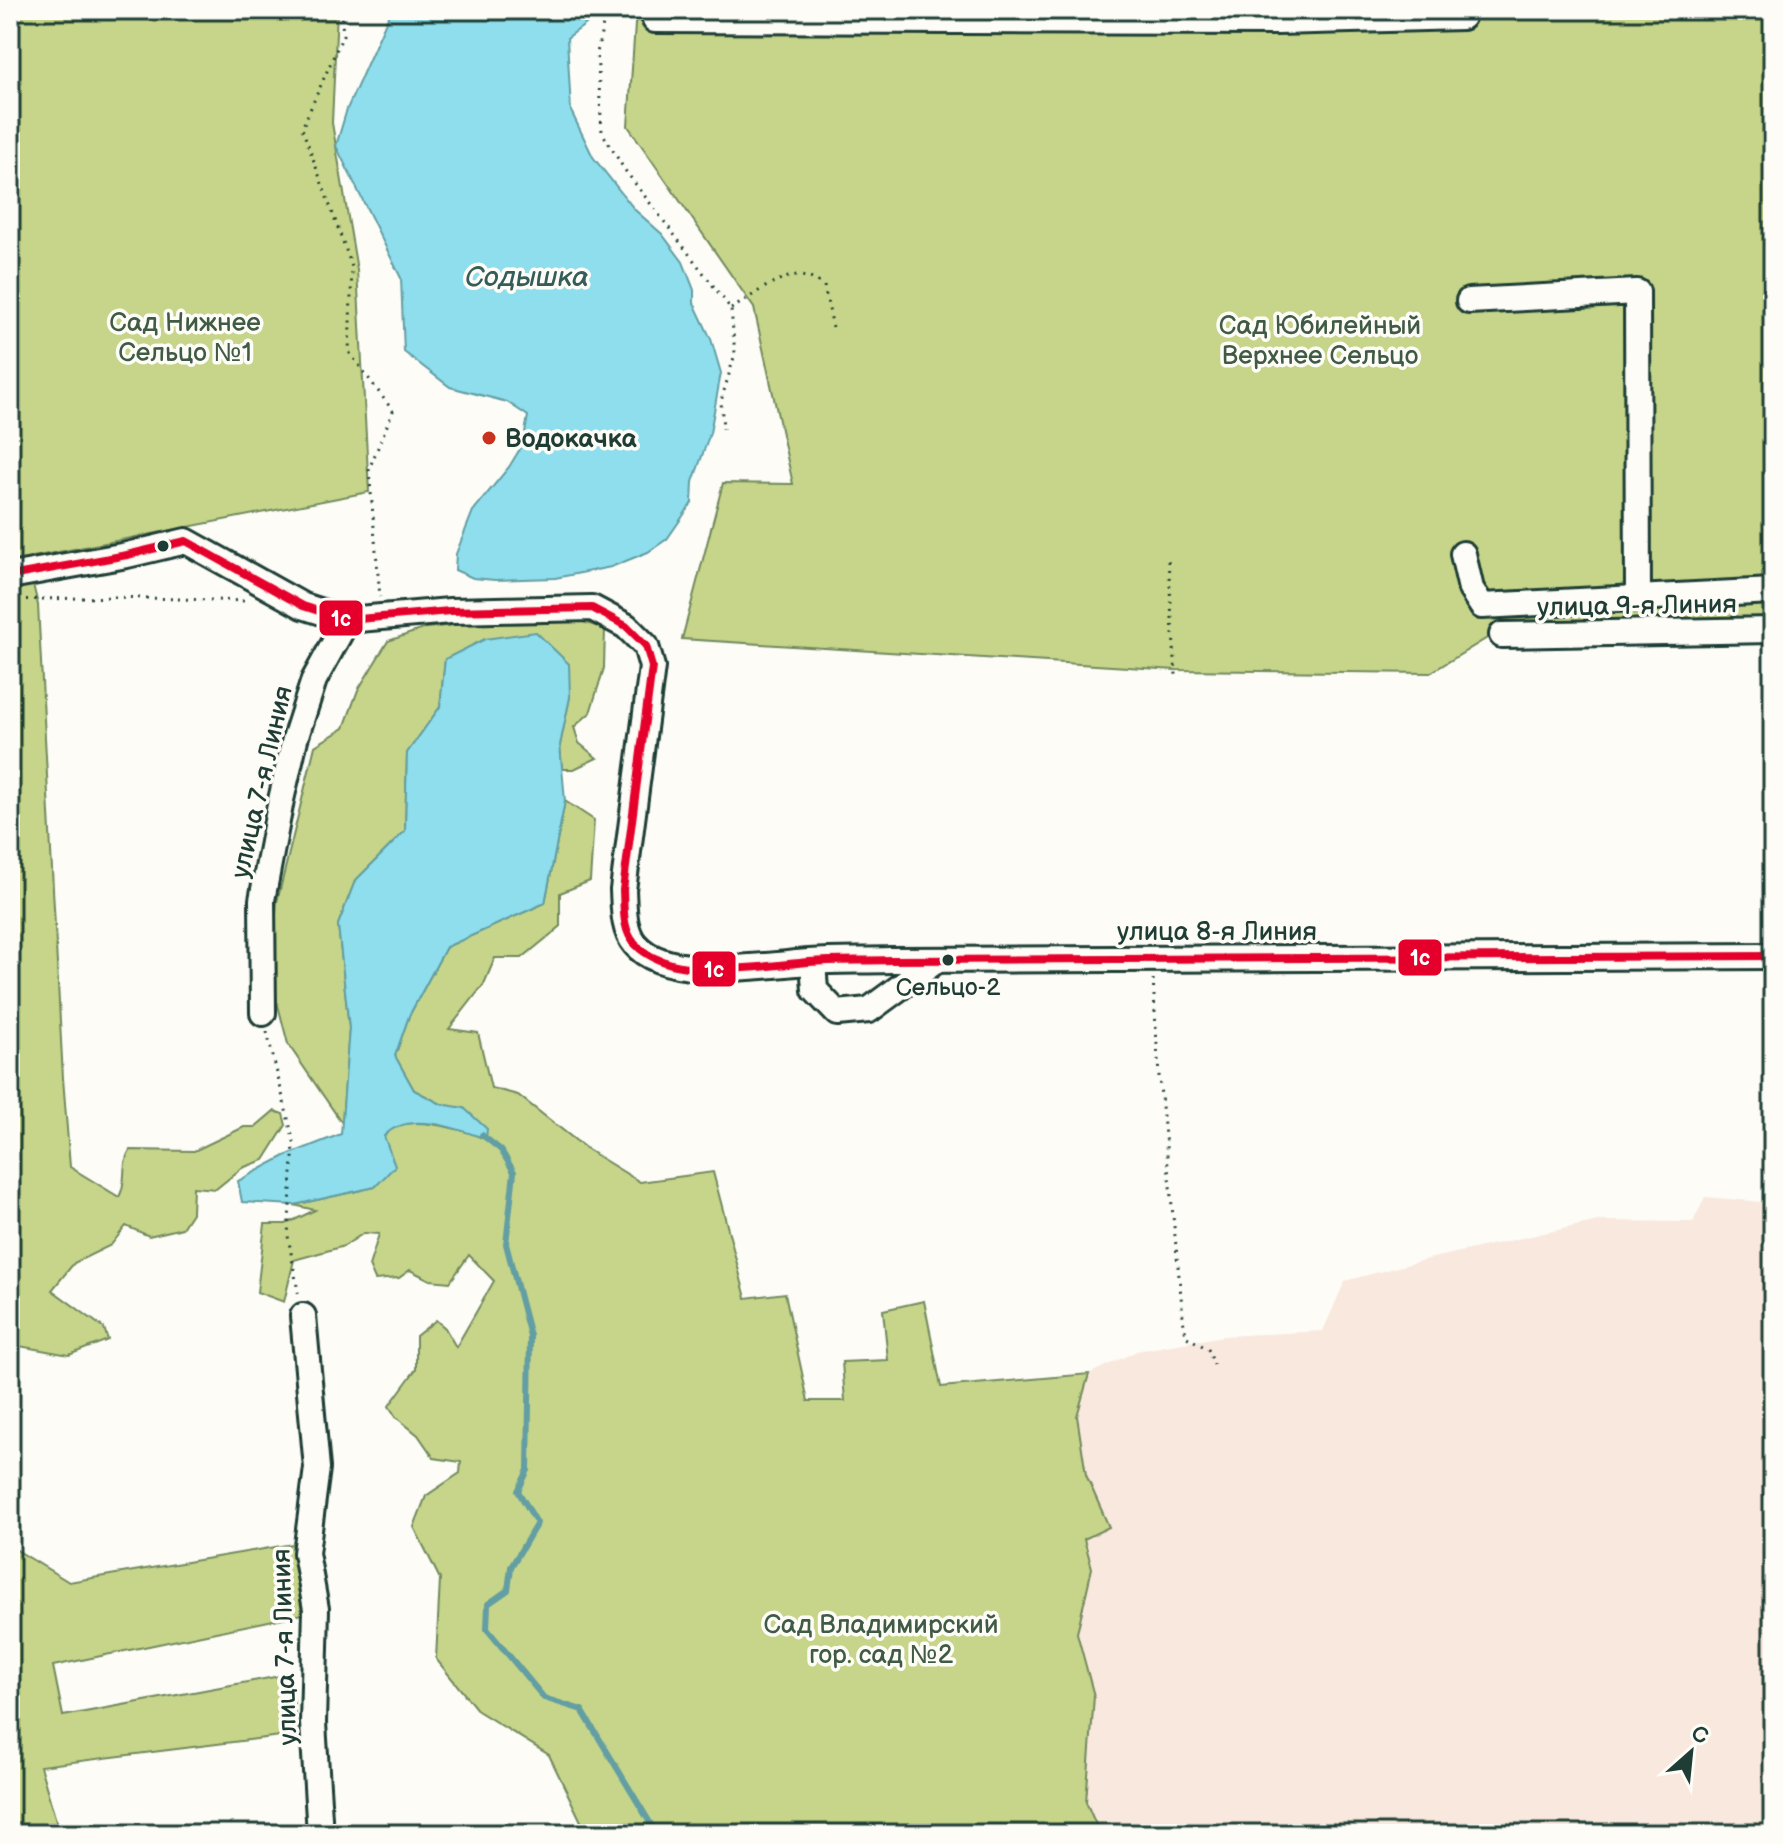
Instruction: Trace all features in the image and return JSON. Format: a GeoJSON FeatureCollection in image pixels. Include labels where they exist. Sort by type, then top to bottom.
{"type":"FeatureCollection","features":[{"type":"Feature","properties":{"kind":"street"},"geometry":{"type":"LineString","coordinates":[[655,20],[1277,22],[1462,17],[1462,10]]}},
{"type":"Feature","properties":{"kind":"street"},"geometry":{"type":"LineString","coordinates":[[1469,301],[1637,292],[1638,599]]}},
{"type":"Feature","properties":{"kind":"street"},"geometry":{"type":"LineString","coordinates":[[10,576],[186,541],[303,606],[347,620],[382,616]]}},
{"type":"Feature","properties":{"kind":"street"},"geometry":{"type":"LineString","coordinates":[[1463,554],[1471,589],[1482,606],[1773,591]]}},
{"type":"Feature","properties":{"kind":"street","name":"улица 8-я Линия"},"geometry":{"type":"LineString","coordinates":[[382,616],[450,611],[592,608],[626,626],[646,646],[652,667],[623,890],[625,920],[632,942],[646,954],[662,961],[694,967],[734,967],[937,960],[1773,956]]}},
{"type":"Feature","properties":{"kind":"street","name":"улица 7-я Линия"},"geometry":{"type":"LineString","coordinates":[[263,1013],[262,900],[278,814],[295,739],[314,680],[347,620]]}},
{"type":"Feature","properties":{"kind":"street","name":"улица 9-я Линия"},"geometry":{"type":"LineString","coordinates":[[1502,635],[1773,630]]}},
{"type":"Feature","properties":{"kind":"street"},"geometry":{"type":"LineString","coordinates":[[813,962],[815,990],[837,1013],[869,1010],[937,960]]}},
{"type":"Feature","properties":{"kind":"street","name":"улица 7-я Линия"},"geometry":{"type":"LineString","coordinates":[[303,1316],[317,1468],[306,1553],[316,1609],[313,1723],[320,1834]]}},
{"type":"Feature","properties":{"kind":"path"},"geometry":{"type":"LineString","coordinates":[[341,10],[343,35],[302,128],[352,267],[349,352],[393,411],[369,469],[382,616]]}},
{"type":"Feature","properties":{"kind":"path"},"geometry":{"type":"LineString","coordinates":[[606,10],[597,53],[602,132],[624,169],[731,309],[735,354],[721,401],[723,429]]}},
{"type":"Feature","properties":{"kind":"path"},"geometry":{"type":"LineString","coordinates":[[731,309],[782,279],[798,273],[812,276],[824,286],[834,332]]}},
{"type":"Feature","properties":{"kind":"path"},"geometry":{"type":"LineString","coordinates":[[1168,561],[1176,675]]}},
{"type":"Feature","properties":{"kind":"path"},"geometry":{"type":"LineString","coordinates":[[10,600],[115,597],[247,601]]}},
{"type":"Feature","properties":{"kind":"path"},"geometry":{"type":"LineString","coordinates":[[1151,959],[1159,1076],[1184,1326],[1187,1337],[1208,1349],[1214,1365]]}},
{"type":"Feature","properties":{"kind":"path"},"geometry":{"type":"LineString","coordinates":[[263,1013],[294,1143],[288,1236],[303,1316]]}},
{"type":"Feature","properties":{"kind":"shaded area"},"geometry":{"type":"Polygon","coordinates":[[[1705,1197],[1773,1203],[1773,1834],[1100,1834],[1086,1802],[1094,1696],[1077,1633],[1092,1568],[1083,1539],[1109,1527],[1086,1475],[1077,1416],[1089,1374],[1137,1351],[1224,1336],[1323,1331],[1345,1281],[1598,1221],[1693,1222],[1705,1197]]]}},
{"type":"Feature","properties":{"kind":"green space","name":"Сад Нижнее Сельцо №1"},"geometry":{"type":"Polygon","coordinates":[[[10,10],[337,10],[332,123],[357,270],[369,492],[32,557],[29,568],[38,605],[70,1167],[119,1197],[130,1150],[194,1151],[244,1127],[255,1127],[274,1111],[283,1114],[286,1125],[264,1160],[242,1168],[216,1189],[193,1187],[192,1213],[182,1228],[149,1236],[126,1226],[111,1245],[74,1263],[52,1290],[104,1328],[108,1340],[69,1355],[14,1345],[10,1350],[10,10]]]}},
{"type":"Feature","properties":{"kind":"green space","name":"Сад Юбилейный Верхнее Сельцо"},"geometry":{"type":"Polygon","coordinates":[[[636,10],[1773,10],[1773,624],[1502,629],[1430,673],[1176,670],[682,639],[723,483],[793,484],[754,308],[628,126],[636,10]]]}},
{"type":"Feature","properties":{"kind":"green space"},"geometry":{"type":"Polygon","coordinates":[[[523,618],[571,618],[605,629],[604,668],[590,713],[574,727],[579,743],[597,758],[574,769],[562,769],[560,745],[570,697],[445,659],[440,707],[407,753],[405,831],[355,881],[338,925],[349,1028],[342,1123],[288,1044],[271,978],[277,902],[315,746],[344,728],[358,690],[388,641],[426,628],[523,618]]]}},
{"type":"Feature","properties":{"kind":"green space","name":"Сад Владимирский гор. сад №2"},"geometry":{"type":"Polygon","coordinates":[[[565,801],[594,820],[590,881],[560,893],[560,927],[522,958],[495,958],[484,984],[449,1029],[478,1033],[491,1088],[518,1095],[588,1150],[640,1182],[713,1172],[746,1298],[785,1293],[808,1401],[845,1401],[842,1362],[888,1360],[883,1310],[924,1301],[941,1387],[1089,1374],[1077,1416],[1086,1475],[1109,1527],[1084,1539],[1092,1568],[1077,1633],[1094,1696],[1086,1802],[1100,1834],[587,1834],[549,1755],[478,1711],[436,1659],[440,1579],[414,1527],[426,1496],[460,1473],[461,1462],[434,1458],[418,1435],[396,1417],[389,1406],[416,1369],[416,1336],[436,1320],[445,1328],[456,1347],[494,1281],[469,1255],[450,1282],[430,1280],[410,1270],[399,1278],[375,1280],[369,1266],[379,1234],[364,1233],[344,1246],[294,1260],[284,1302],[257,1292],[265,1224],[286,1224],[315,1210],[294,1205],[375,1187],[384,1137],[402,1124],[432,1124],[485,1139],[464,1109],[441,1104],[414,1090],[395,1056],[409,1016],[446,947],[545,903],[565,801]]]}},
{"type":"Feature","properties":{"kind":"green space"},"geometry":{"type":"Polygon","coordinates":[[[293,1544],[302,1614],[53,1666],[63,1716],[291,1674],[297,1734],[40,1766],[60,1834],[10,1834],[10,1546],[69,1582],[293,1544]]]}},
{"type":"Feature","properties":{"kind":"water","name":"Содышка"},"geometry":{"type":"Polygon","coordinates":[[[391,10],[587,10],[592,14],[586,24],[567,38],[571,111],[593,157],[635,210],[662,234],[683,262],[694,290],[694,303],[711,339],[721,373],[710,433],[693,482],[692,503],[667,539],[648,552],[611,567],[555,578],[495,580],[473,578],[455,570],[456,554],[473,511],[509,467],[523,444],[528,416],[507,402],[450,387],[404,352],[401,278],[336,146],[347,109],[391,10]]]}},
{"type":"Feature","properties":{"kind":"water"},"geometry":{"type":"Polygon","coordinates":[[[536,632],[569,664],[570,697],[560,745],[565,801],[545,903],[446,947],[409,1016],[395,1056],[414,1090],[441,1104],[464,1108],[487,1129],[486,1139],[433,1124],[406,1124],[384,1136],[395,1166],[375,1187],[294,1205],[242,1202],[238,1181],[285,1156],[341,1134],[349,1028],[338,925],[355,881],[405,831],[407,753],[440,707],[445,659],[485,639],[536,632]]]}},
{"type":"Feature","properties":{"kind":"waterway"},"geometry":{"type":"LineString","coordinates":[[482,1135],[501,1150],[514,1172],[506,1244],[530,1336],[528,1470],[518,1491],[537,1523],[511,1567],[508,1590],[488,1604],[487,1629],[544,1698],[582,1710],[654,1834]]}},
{"type":"Feature","properties":{"kind":"transit line","name":"1с"},"geometry":{"type":"LineString","coordinates":[[10,576],[186,541],[303,606],[347,620],[450,611],[592,608],[626,626],[646,646],[652,667],[623,890],[624,918],[635,944],[651,956],[671,964],[718,969],[819,961],[890,960],[1773,956]]}},
{"type":"Feature","properties":{"kind":"place","name":"Водокачка"},"geometry":{"type":"Point","coordinates":[489,438]}},
{"type":"Feature","properties":{"kind":"place","name":"Сельцо-2"},"geometry":{"type":"Point","coordinates":[948,960]}}]}
